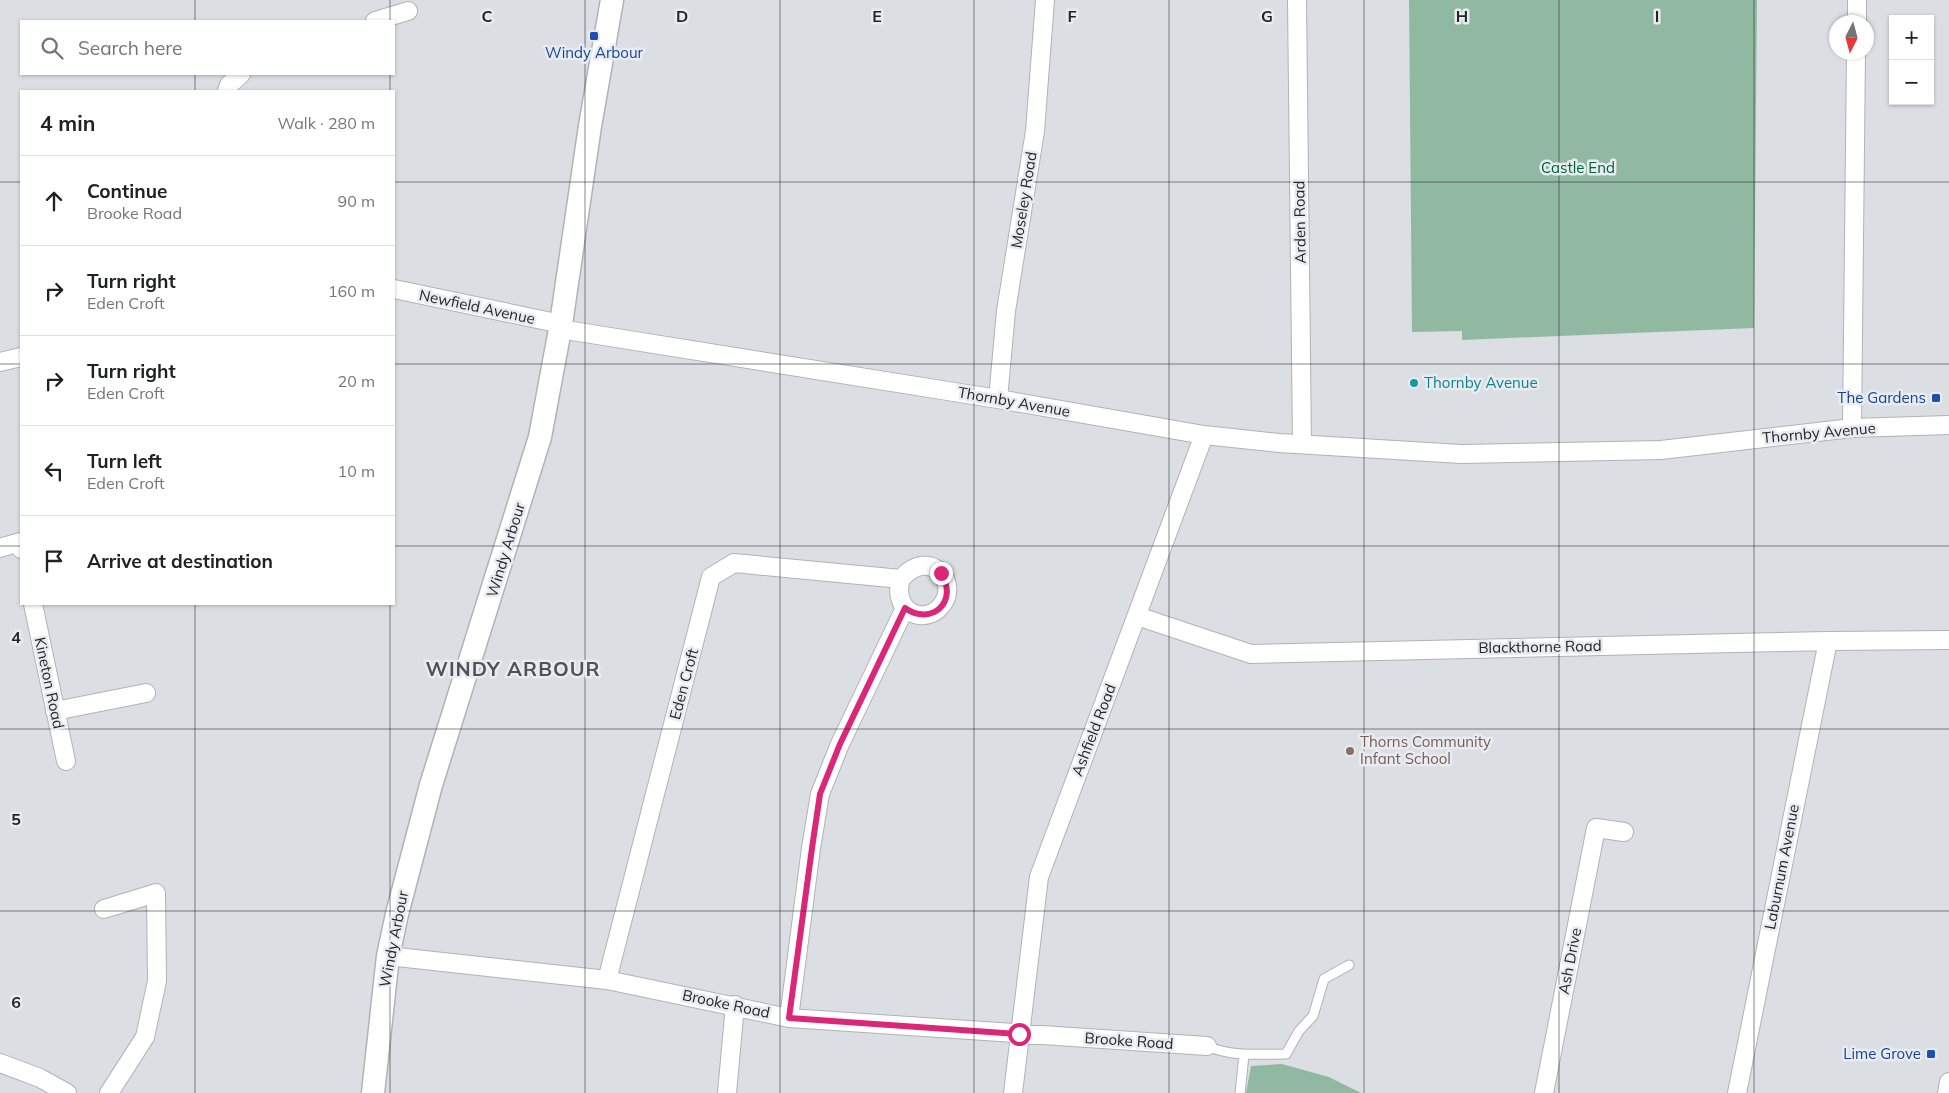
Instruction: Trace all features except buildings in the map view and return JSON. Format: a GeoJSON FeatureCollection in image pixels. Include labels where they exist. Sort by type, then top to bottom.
{"type":"FeatureCollection","features":[{"type":"Feature","properties":{"kind":"street","name":"Windy Arbour"},"geometry":{"type":"LineString","coordinates":[[373,1093],[388,956],[397,914],[431,785],[540,437],[560,326],[590,126],[612,0]]}},
{"type":"Feature","properties":{"kind":"street","name":"Moseley Road"},"geometry":{"type":"LineString","coordinates":[[998,399],[1006,311],[1035,131],[1045,0]]}},
{"type":"Feature","properties":{"kind":"street","name":"Arden Road"},"geometry":{"type":"LineString","coordinates":[[1297,0],[1302,444]]}},
{"type":"Feature","properties":{"kind":"street"},"geometry":{"type":"LineString","coordinates":[[1857,0],[1857,15]]}},
{"type":"Feature","properties":{"kind":"street"},"geometry":{"type":"LineString","coordinates":[[377,20],[408,11]]}},
{"type":"Feature","properties":{"kind":"street"},"geometry":{"type":"LineString","coordinates":[[1852,428],[1856,60]]}},
{"type":"Feature","properties":{"kind":"street"},"geometry":{"type":"LineString","coordinates":[[227,90],[229,85],[240,75]]}},
{"type":"Feature","properties":{"kind":"street","name":"Newfield Avenue"},"geometry":{"type":"LineString","coordinates":[[395,289],[560,326]]}},
{"type":"Feature","properties":{"kind":"street","name":"Thornby Avenue"},"geometry":{"type":"LineString","coordinates":[[560,326],[1204,435],[1302,444],[1461,454],[1661,450],[1852,428],[1949,425]]}},
{"type":"Feature","properties":{"kind":"street"},"geometry":{"type":"LineString","coordinates":[[0,362],[20,357]]}},
{"type":"Feature","properties":{"kind":"street","name":"Ashfield Road"},"geometry":{"type":"LineString","coordinates":[[1013,1093],[1039,877],[1204,435]]}},
{"type":"Feature","properties":{"kind":"street"},"geometry":{"type":"LineString","coordinates":[[0,548],[20,544]]}},
{"type":"Feature","properties":{"kind":"street","name":"Eden Croft"},"geometry":{"type":"LineString","coordinates":[[607,980],[712,577],[734,563],[900,579]]}},
{"type":"Feature","properties":{"kind":"street"},"geometry":{"type":"LineString","coordinates":[[917,566],[930,566],[941,573],[946,581],[948,589],[944,603],[938,610],[930,614],[912,613],[905,608],[899,596],[898,587],[900,579],[909,570],[917,566]]}},
{"type":"Feature","properties":{"kind":"street","name":"Kineton Road"},"geometry":{"type":"LineString","coordinates":[[33,605],[66,762]]}},
{"type":"Feature","properties":{"kind":"street"},"geometry":{"type":"LineString","coordinates":[[789,1018],[820,794],[840,744],[905,608]]}},
{"type":"Feature","properties":{"kind":"street","name":"Blackthorne Road"},"geometry":{"type":"LineString","coordinates":[[1137,616],[1251,654],[1949,640]]}},
{"type":"Feature","properties":{"kind":"street","name":"Laburnum Avenue"},"geometry":{"type":"LineString","coordinates":[[1737,1093],[1828,641]]}},
{"type":"Feature","properties":{"kind":"street"},"geometry":{"type":"LineString","coordinates":[[55,711],[146,693]]}},
{"type":"Feature","properties":{"kind":"street","name":"Ash Drive"},"geometry":{"type":"LineString","coordinates":[[1544,1093],[1589,827],[1624,832]]}},
{"type":"Feature","properties":{"kind":"street"},"geometry":{"type":"LineString","coordinates":[[104,910],[156,893],[157,981],[145,1037],[109,1093]]}},
{"type":"Feature","properties":{"kind":"street","name":"Brooke Road"},"geometry":{"type":"LineString","coordinates":[[388,956],[607,980],[735,1005],[789,1018],[1207,1046]]}},
{"type":"Feature","properties":{"kind":"street"},"geometry":{"type":"LineString","coordinates":[[727,1093],[735,1005]]}},
{"type":"Feature","properties":{"kind":"street"},"geometry":{"type":"LineString","coordinates":[[0,1063],[40,1078],[67,1093]]}},
{"type":"Feature","properties":{"kind":"street"},"geometry":{"type":"LineString","coordinates":[[1947,1093],[1949,1082]]}},
{"type":"Feature","properties":{"kind":"lane","name":"Brooke Road"},"geometry":{"type":"LineString","coordinates":[[1207,1046],[1221,1053],[1244,1055],[1286,1054],[1299,1031],[1313,1016],[1324,979],[1349,965]]}},
{"type":"Feature","properties":{"kind":"lane"},"geometry":{"type":"LineString","coordinates":[[1240,1093],[1244,1055]]}},
{"type":"Feature","properties":{"kind":"green space","name":"Castle End"},"geometry":{"type":"Polygon","coordinates":[[[1409,0],[1757,0],[1754,328],[1462,340],[1462,331],[1412,332],[1409,0]]]}},
{"type":"Feature","properties":{"kind":"green space"},"geometry":{"type":"Polygon","coordinates":[[[1282,1064],[1329,1077],[1361,1093],[1246,1093],[1251,1066],[1282,1064]]]}},
{"type":"Feature","properties":{"kind":"place","name":"Windy Arbour"},"geometry":{"type":"Point","coordinates":[594,36]}},
{"type":"Feature","properties":{"kind":"place","name":"Thornby Avenue"},"geometry":{"type":"Point","coordinates":[1414,383]}},
{"type":"Feature","properties":{"kind":"place","name":"The Gardens"},"geometry":{"type":"Point","coordinates":[1936,398]}},
{"type":"Feature","properties":{"kind":"place","name":"Thorns Community Infant School"},"geometry":{"type":"Point","coordinates":[1350,751]}},
{"type":"Feature","properties":{"kind":"place","name":"Lime Grove"},"geometry":{"type":"Point","coordinates":[1931,1054]}},
{"type":"Feature","properties":{"kind":"district","name":"WINDY ARBOUR"},"geometry":{"type":"Point","coordinates":[513,669]}},
{"type":"Feature","properties":{"kind":"route"},"geometry":{"type":"LineString","coordinates":[[941,573],[948,589],[947,598],[938,610],[930,614],[912,613],[905,608],[840,744],[820,794],[789,1018],[1019,1034]]}}]}
